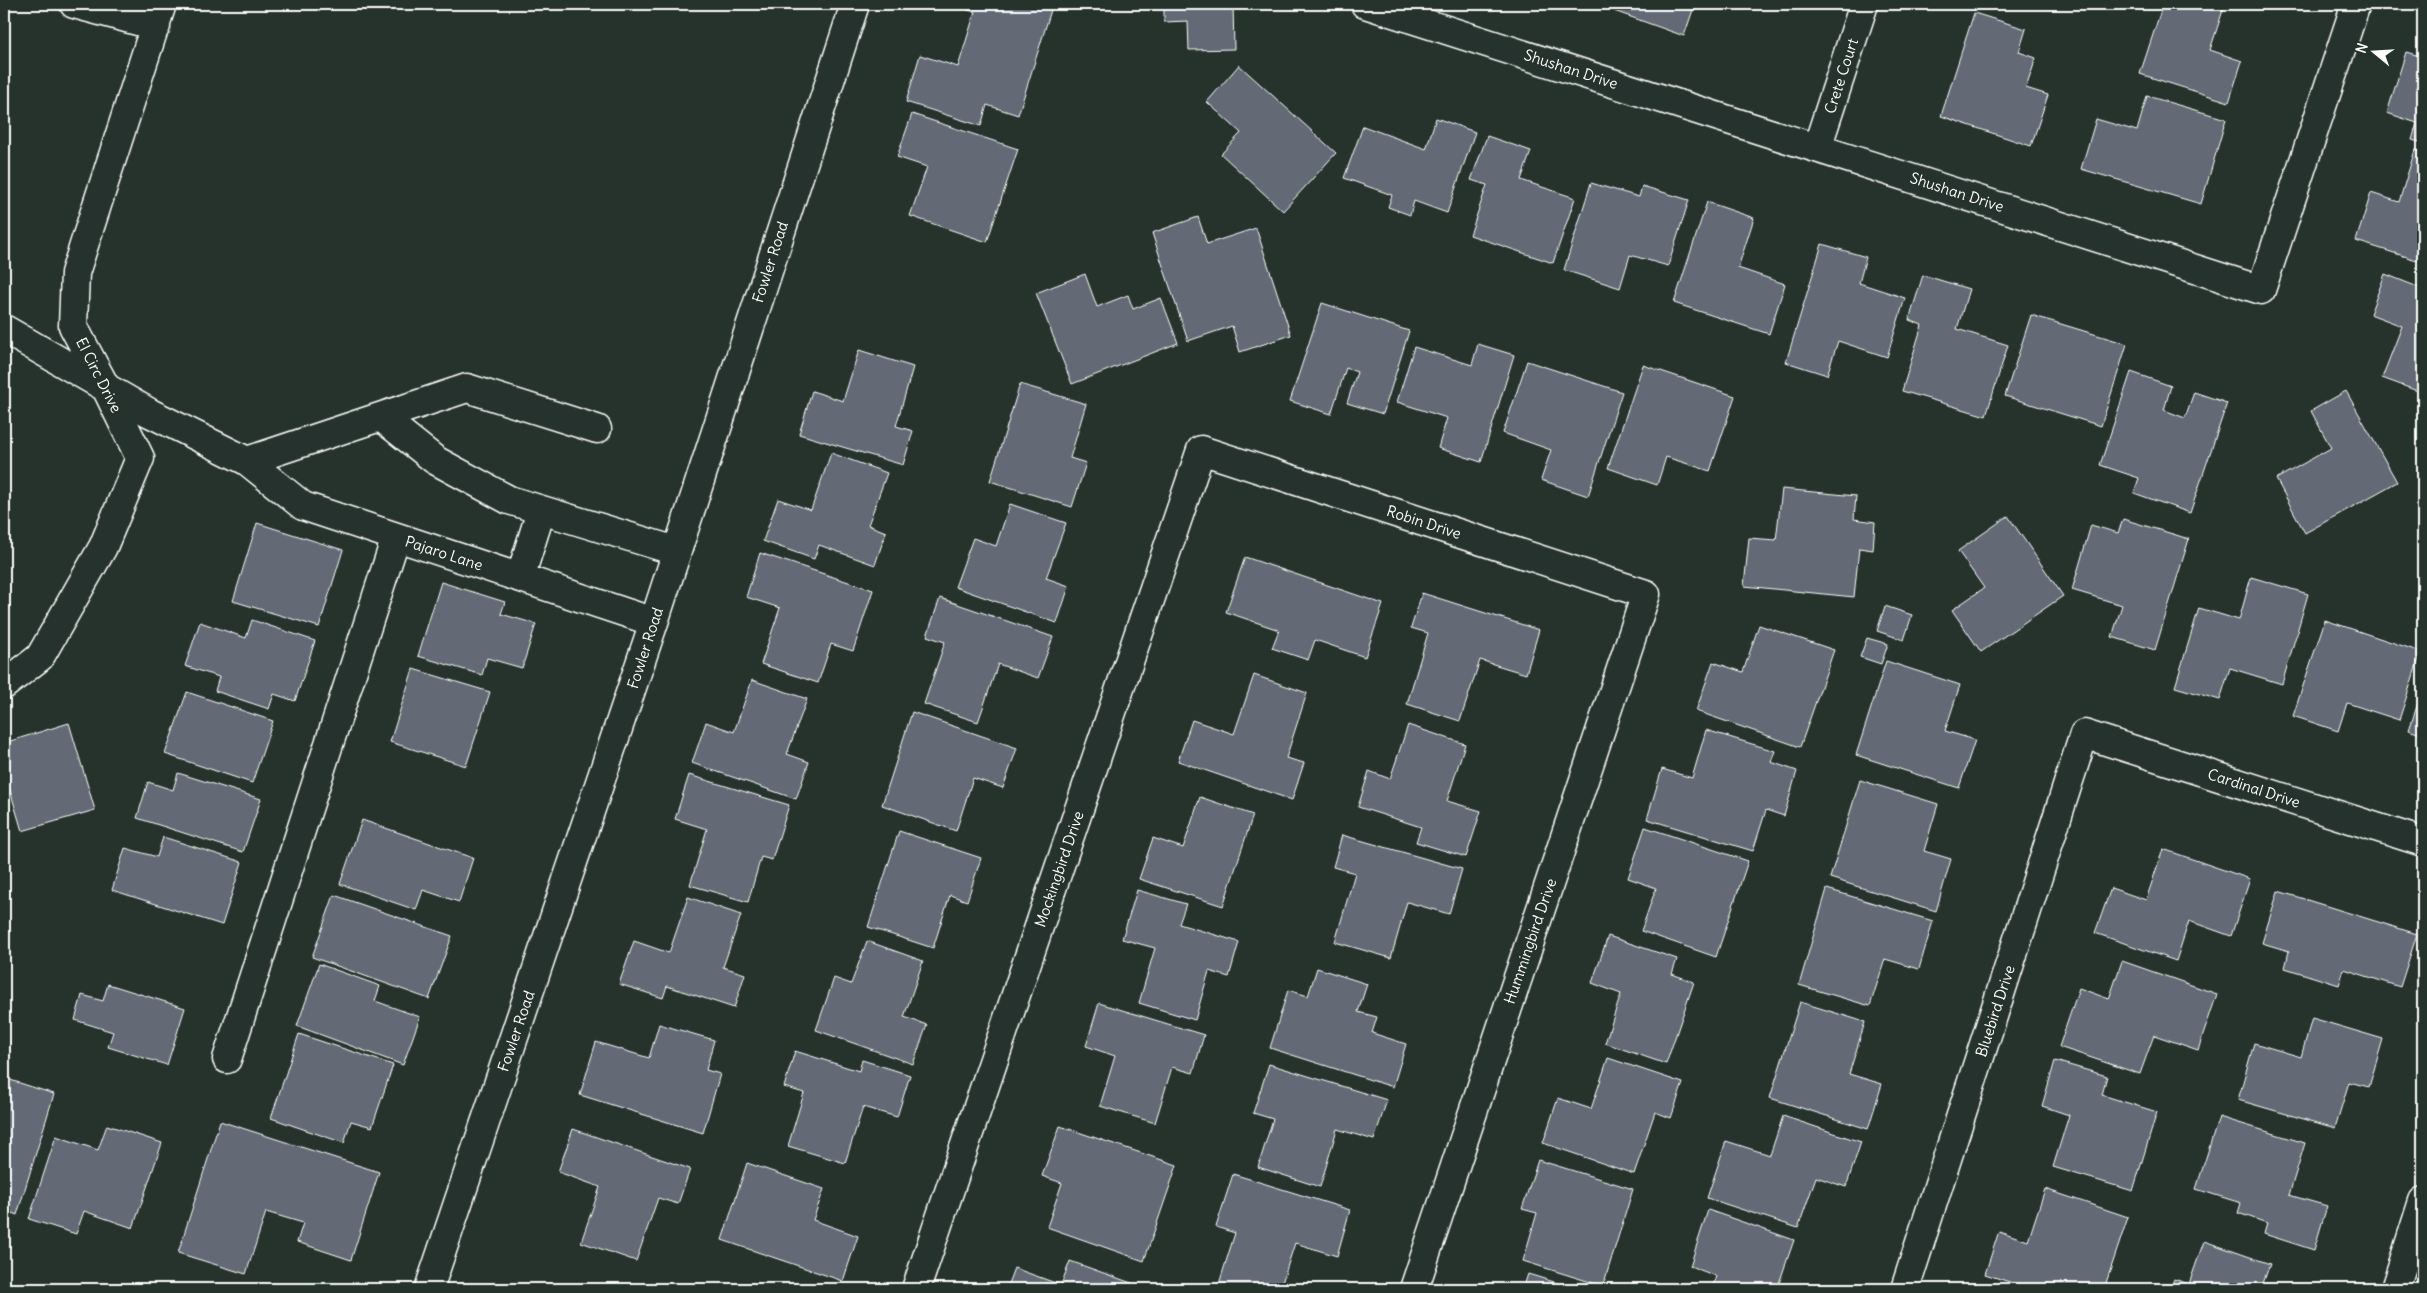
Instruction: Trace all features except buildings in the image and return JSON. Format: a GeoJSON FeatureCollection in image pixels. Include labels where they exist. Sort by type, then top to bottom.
{"type":"FeatureCollection","features":[{"type":"Feature","properties":{"kind":"street"},"geometry":{"type":"LineString","coordinates":[[74,4],[159,15]]}},
{"type":"Feature","properties":{"kind":"street","name":"Fowler Road"},"geometry":{"type":"LineString","coordinates":[[429,1289],[654,622],[855,4]]}},
{"type":"Feature","properties":{"kind":"street","name":"Shushan Drive"},"geometry":{"type":"LineString","coordinates":[[1365,4],[2261,290],[2356,4]]}},
{"type":"Feature","properties":{"kind":"street","name":"Crete Court"},"geometry":{"type":"LineString","coordinates":[[1818,148],[1864,4]]}},
{"type":"Feature","properties":{"kind":"street","name":"El Circ Drive"},"geometry":{"type":"LineString","coordinates":[[4,685],[40,657],[103,547],[140,458],[106,386],[73,326],[75,273],[159,15]]}},
{"type":"Feature","properties":{"kind":"street","name":"Pajaro Lane"},"geometry":{"type":"LineString","coordinates":[[4,329],[106,386],[150,414],[247,461],[302,506],[654,622]]}},
{"type":"Feature","properties":{"kind":"street"},"geometry":{"type":"LineString","coordinates":[[247,461],[467,388],[597,429]]}},
{"type":"Feature","properties":{"kind":"street"},"geometry":{"type":"LineString","coordinates":[[381,417],[435,460],[509,500],[676,551]]}},
{"type":"Feature","properties":{"kind":"street","name":"Robin Drive"},"geometry":{"type":"LineString","coordinates":[[1202,450],[1646,594]]}},
{"type":"Feature","properties":{"kind":"street","name":"Mockingbird Drive"},"geometry":{"type":"LineString","coordinates":[[916,1289],[1202,450]]}},
{"type":"Feature","properties":{"kind":"street"},"geometry":{"type":"LineString","coordinates":[[520,578],[541,511]]}},
{"type":"Feature","properties":{"kind":"street"},"geometry":{"type":"LineString","coordinates":[[226,1059],[396,537]]}},
{"type":"Feature","properties":{"kind":"street","name":"Hummingbird Drive"},"geometry":{"type":"LineString","coordinates":[[1414,1289],[1646,594]]}},
{"type":"Feature","properties":{"kind":"street","name":"Cardinal Drive"},"geometry":{"type":"LineString","coordinates":[[2084,734],[2423,842]]}},
{"type":"Feature","properties":{"kind":"street","name":"Bluebird Drive"},"geometry":{"type":"LineString","coordinates":[[1905,1289],[2084,734]]}},
{"type":"Feature","properties":{"kind":"street"},"geometry":{"type":"LineString","coordinates":[[2394,1289],[2423,1201]]}}]}
